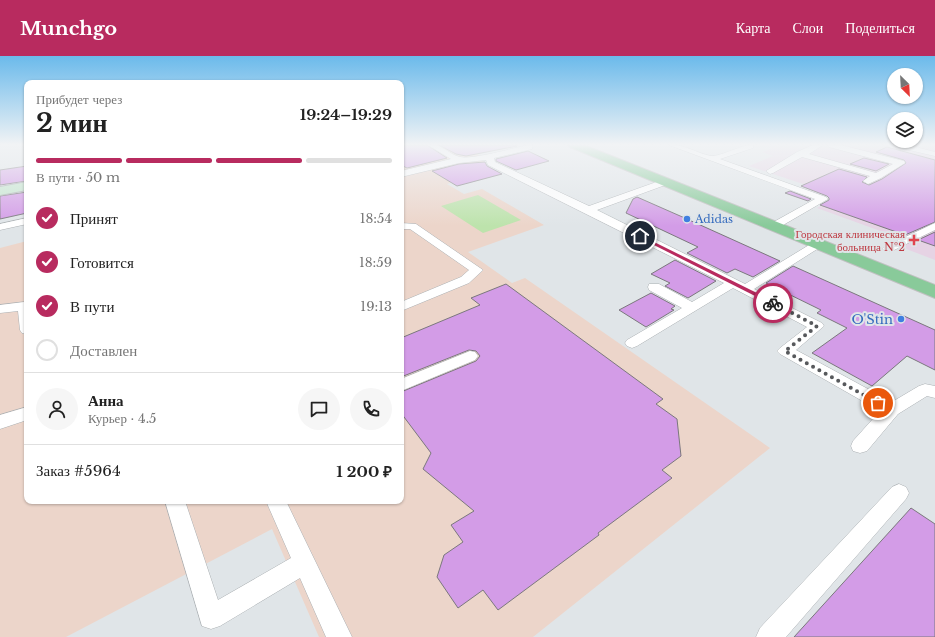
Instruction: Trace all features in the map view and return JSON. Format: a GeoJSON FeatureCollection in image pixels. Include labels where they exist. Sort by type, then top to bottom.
{"type":"FeatureCollection","features":[{"type":"Feature","properties":{"kind":"main road"},"geometry":{"type":"LineString","coordinates":[[641,172],[935,292]]}},
{"type":"Feature","properties":{"kind":"street"},"geometry":{"type":"LineString","coordinates":[[0,191],[24,187]]}},
{"type":"Feature","properties":{"kind":"lane"},"geometry":{"type":"LineString","coordinates":[[510,172],[817,326],[785,351],[892,410]]}},
{"type":"Feature","properties":{"kind":"lane"},"geometry":{"type":"LineString","coordinates":[[749,172],[823,199],[774,226]]}},
{"type":"Feature","properties":{"kind":"lane"},"geometry":{"type":"LineString","coordinates":[[864,172],[878,176]]}},
{"type":"Feature","properties":{"kind":"lane"},"geometry":{"type":"LineString","coordinates":[[868,181],[885,172]]}},
{"type":"Feature","properties":{"kind":"lane"},"geometry":{"type":"LineString","coordinates":[[588,210],[665,182]]}},
{"type":"Feature","properties":{"kind":"lane"},"geometry":{"type":"LineString","coordinates":[[0,227],[24,222]]}},
{"type":"Feature","properties":{"kind":"lane"},"geometry":{"type":"LineString","coordinates":[[404,226],[412,226],[477,270],[465,280],[404,307]]}},
{"type":"Feature","properties":{"kind":"lane"},"geometry":{"type":"LineString","coordinates":[[888,249],[935,226]]}},
{"type":"Feature","properties":{"kind":"lane"},"geometry":{"type":"LineString","coordinates":[[632,342],[691,307],[739,286],[818,244]]}},
{"type":"Feature","properties":{"kind":"lane"},"geometry":{"type":"LineString","coordinates":[[654,287],[691,307]]}},
{"type":"Feature","properties":{"kind":"lane"},"geometry":{"type":"LineString","coordinates":[[0,309],[24,306]]}},
{"type":"Feature","properties":{"kind":"lane"},"geometry":{"type":"LineString","coordinates":[[404,384],[470,356]]}},
{"type":"Feature","properties":{"kind":"lane"},"geometry":{"type":"LineString","coordinates":[[860,446],[892,410],[924,390],[935,392]]}},
{"type":"Feature","properties":{"kind":"lane"},"geometry":{"type":"LineString","coordinates":[[0,422],[24,414]]}},
{"type":"Feature","properties":{"kind":"lane"},"geometry":{"type":"LineString","coordinates":[[769,637],[899,493]]}},
{"type":"Feature","properties":{"kind":"lane"},"geometry":{"type":"LineString","coordinates":[[176,504],[211,617],[304,563]]}},
{"type":"Feature","properties":{"kind":"lane"},"geometry":{"type":"LineString","coordinates":[[277,504],[339,637]]}},
{"type":"Feature","properties":{"kind":"shaded area"},"geometry":{"type":"Polygon","coordinates":[[[404,172],[474,172],[465,179],[447,184],[464,194],[482,189],[544,225],[468,252],[512,283],[525,278],[770,448],[533,637],[319,637],[272,529],[66,637],[0,637],[0,248],[24,242],[24,504],[404,504],[404,172]]]}},
{"type":"Feature","properties":{"kind":"shaded area"},"geometry":{"type":"Polygon","coordinates":[[[767,172],[935,172],[935,260],[888,242],[897,237],[817,208],[839,196],[767,172]]]}},
{"type":"Feature","properties":{"kind":"green space"},"geometry":{"type":"Polygon","coordinates":[[[478,195],[521,220],[483,233],[441,206],[478,195]]]}},
{"type":"Feature","properties":{"kind":"building"},"geometry":{"type":"Polygon","coordinates":[[[0,172],[24,172],[24,181],[0,185],[0,172]]]}},
{"type":"Feature","properties":{"kind":"building"},"geometry":{"type":"Polygon","coordinates":[[[434,172],[498,172],[502,174],[457,186],[434,172]]]}},
{"type":"Feature","properties":{"kind":"building"},"geometry":{"type":"Polygon","coordinates":[[[832,172],[850,172],[867,177],[862,182],[869,185],[892,172],[935,172],[935,222],[905,235],[820,205],[829,200],[829,198],[801,186],[832,172]]]}},
{"type":"Feature","properties":{"kind":"building"},"geometry":{"type":"Polygon","coordinates":[[[790,191],[811,199],[808,201],[785,193],[790,191]]]}},
{"type":"Feature","properties":{"kind":"building"},"geometry":{"type":"Polygon","coordinates":[[[24,192],[24,214],[0,219],[0,196],[24,192]]]}},
{"type":"Feature","properties":{"kind":"building"},"geometry":{"type":"Polygon","coordinates":[[[637,197],[780,261],[753,277],[735,269],[727,273],[687,253],[698,247],[626,213],[633,199],[637,197]]]}},
{"type":"Feature","properties":{"kind":"building"},"geometry":{"type":"Polygon","coordinates":[[[935,232],[935,246],[918,240],[935,232]]]}},
{"type":"Feature","properties":{"kind":"building"},"geometry":{"type":"Polygon","coordinates":[[[675,260],[716,281],[688,298],[665,286],[670,283],[651,274],[675,260]]]}},
{"type":"Feature","properties":{"kind":"building"},"geometry":{"type":"Polygon","coordinates":[[[793,266],[935,330],[935,370],[907,356],[872,386],[812,353],[847,328],[817,313],[821,310],[766,283],[793,266]]]}},
{"type":"Feature","properties":{"kind":"building"},"geometry":{"type":"Polygon","coordinates":[[[506,284],[663,399],[656,404],[677,419],[681,456],[662,470],[672,478],[598,533],[599,535],[498,610],[483,590],[458,608],[437,577],[444,555],[463,542],[451,525],[474,511],[423,469],[431,453],[404,417],[404,391],[476,361],[480,356],[476,351],[469,350],[404,376],[404,337],[480,305],[471,298],[506,284]]]}},
{"type":"Feature","properties":{"kind":"building"},"geometry":{"type":"Polygon","coordinates":[[[651,293],[675,306],[671,309],[674,310],[646,327],[619,310],[651,293]]]}},
{"type":"Feature","properties":{"kind":"building"},"geometry":{"type":"Polygon","coordinates":[[[911,508],[935,524],[935,637],[794,637],[911,508]]]}},
{"type":"Feature","properties":{"kind":"way so far"},"geometry":{"type":"LineString","coordinates":[[773,303],[817,326],[785,351],[878,403]]}},
{"type":"Feature","properties":{"kind":"place","name":"Adidas"},"geometry":{"type":"Point","coordinates":[687,219]}},
{"type":"Feature","properties":{"kind":"place","name":"Городская клиническая больница №2"},"geometry":{"type":"Point","coordinates":[914,240]}},
{"type":"Feature","properties":{"kind":"place","name":"O'Stin"},"geometry":{"type":"Point","coordinates":[901,319]}},
{"type":"Feature","properties":{"kind":"route"},"geometry":{"type":"LineString","coordinates":[[640,236],[773,303]]}}]}
